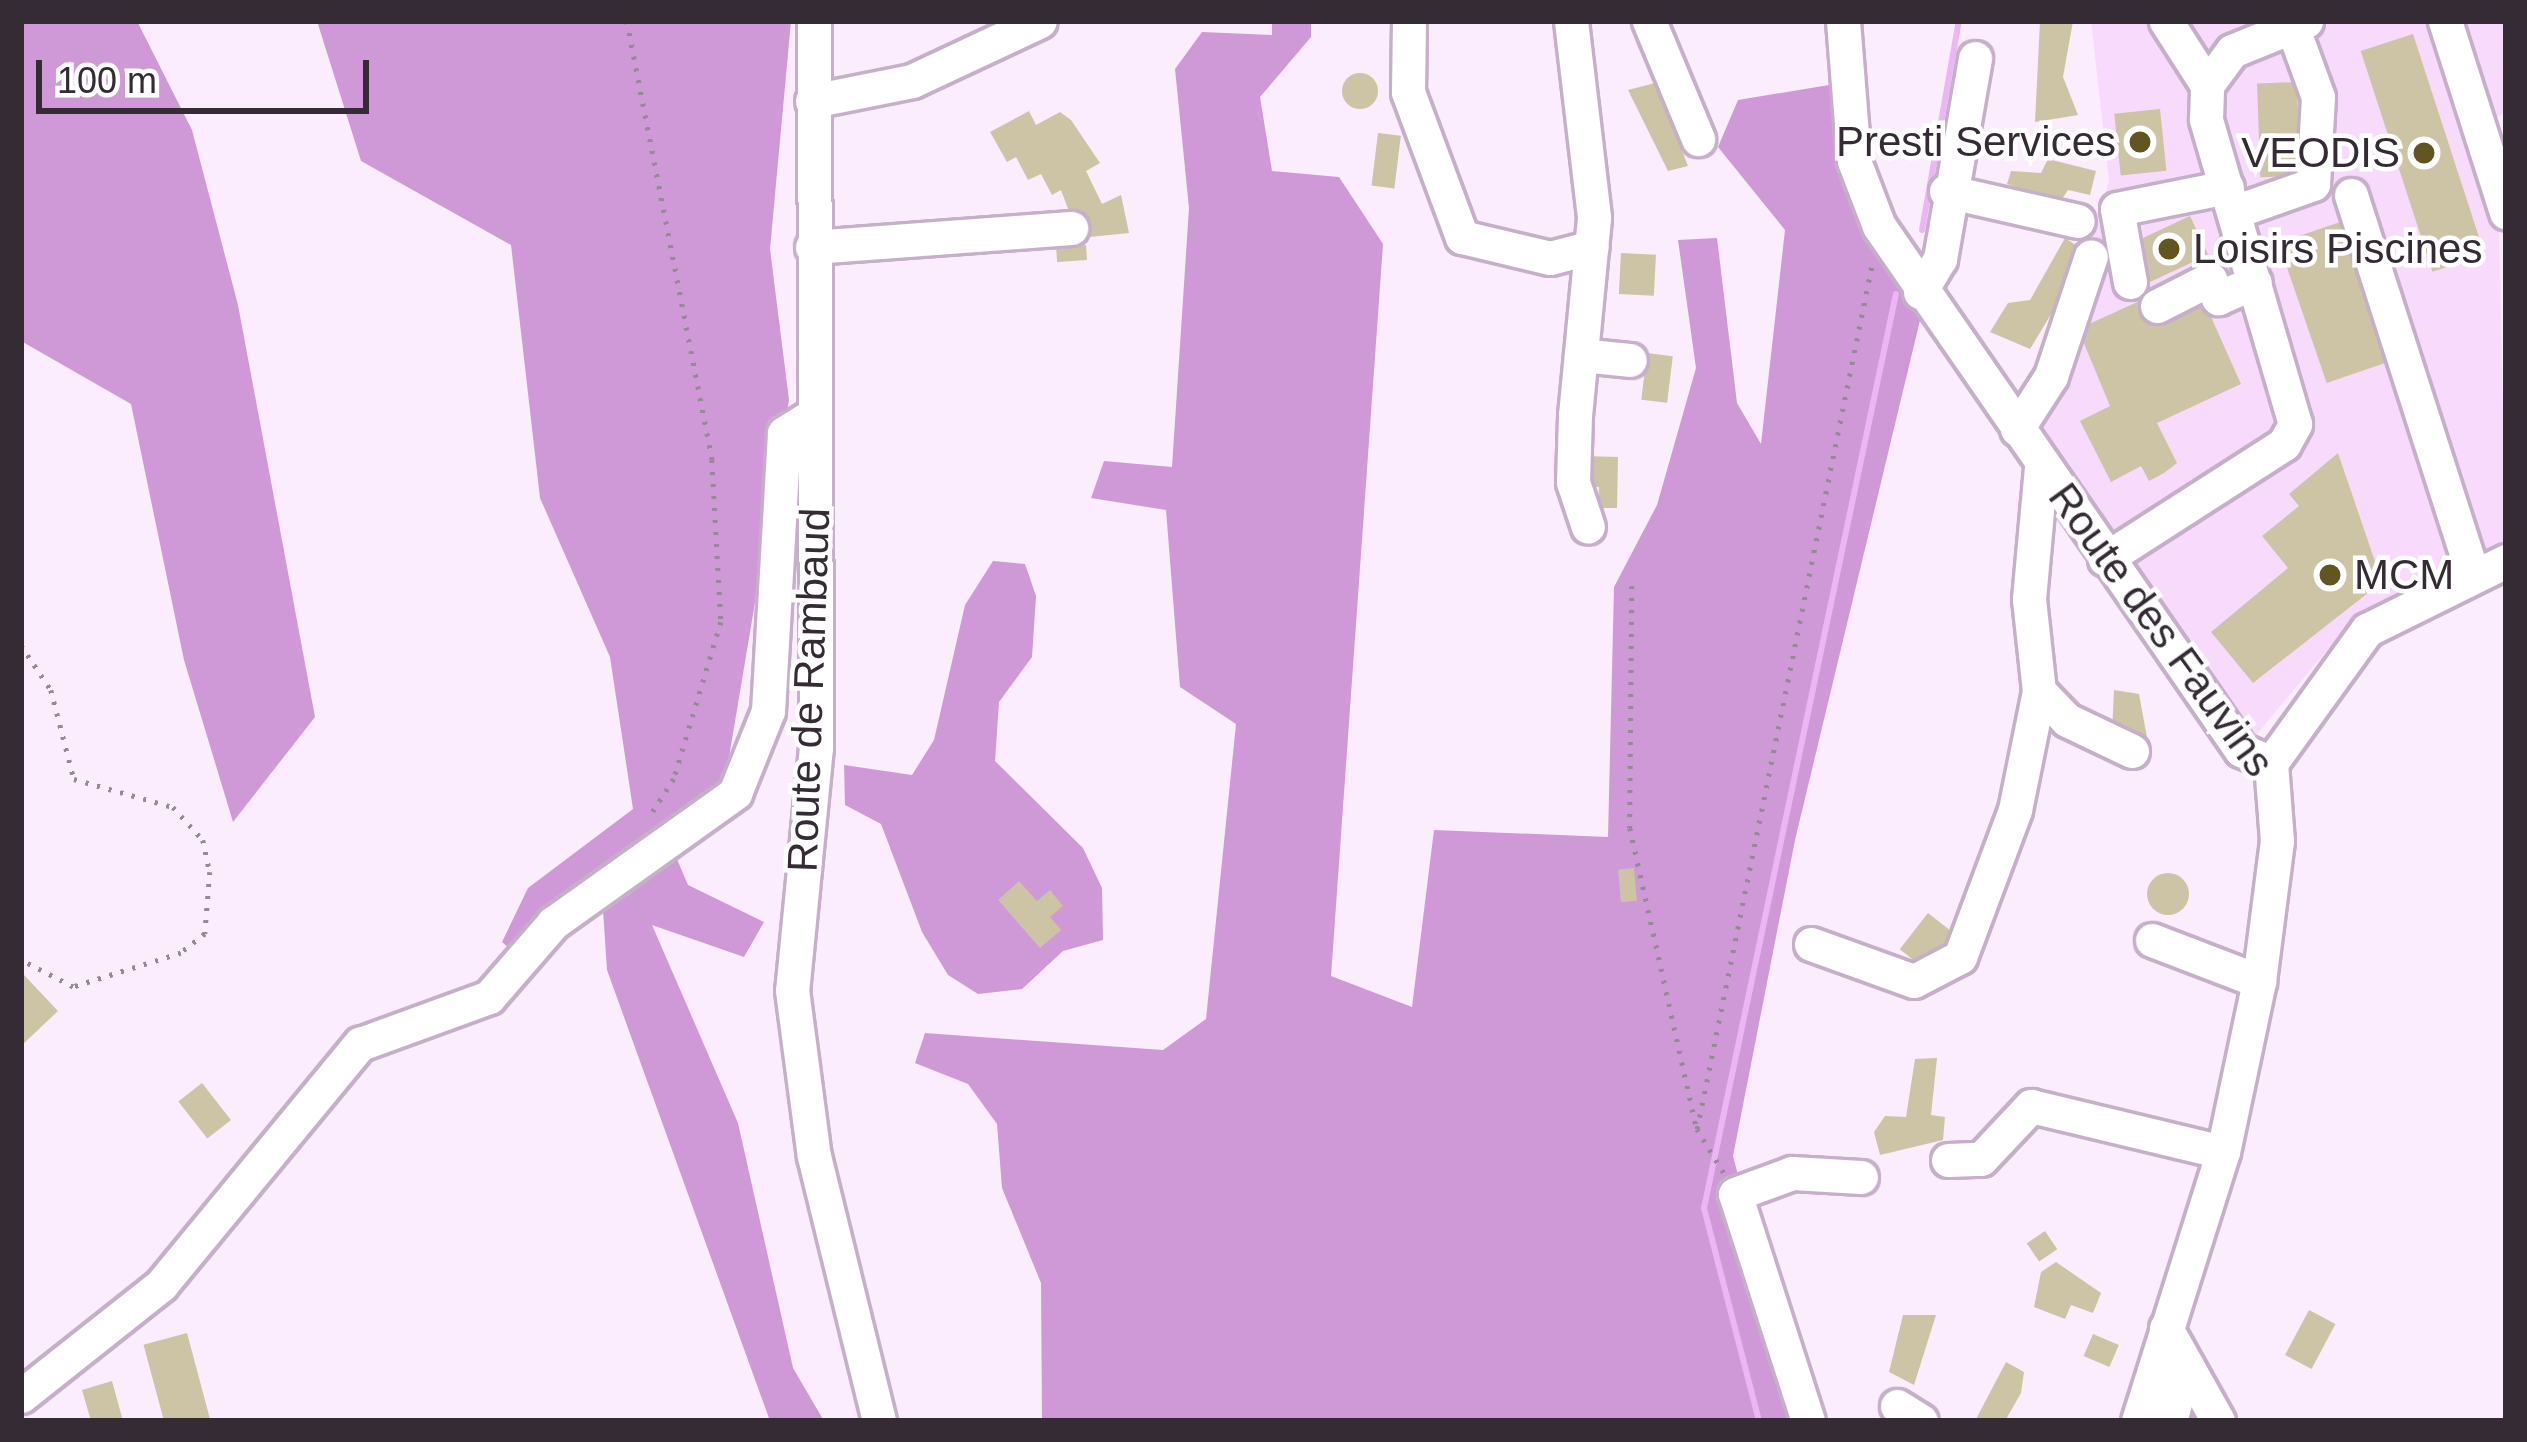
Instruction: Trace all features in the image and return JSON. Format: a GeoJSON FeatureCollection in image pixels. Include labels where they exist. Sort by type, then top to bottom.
{"type":"FeatureCollection","features":[{"type":"Feature","properties":{"kind":"street","name":"Route de Rambaud"},"geometry":{"type":"LineString","coordinates":[[814,21],[816,747],[792,991],[814,1156],[879,1421]]}},
{"type":"Feature","properties":{"kind":"street"},"geometry":{"type":"LineString","coordinates":[[812,101],[912,81],[1040,21]]}},
{"type":"Feature","properties":{"kind":"street"},"geometry":{"type":"LineString","coordinates":[[1408,21],[1408,92],[1462,237],[1550,258],[1592,247]]}},
{"type":"Feature","properties":{"kind":"street"},"geometry":{"type":"LineString","coordinates":[[1571,21],[1592,247],[1573,482],[1588,526]]}},
{"type":"Feature","properties":{"kind":"street"},"geometry":{"type":"LineString","coordinates":[[1648,21],[1698,139]]}},
{"type":"Feature","properties":{"kind":"street","name":"Route des Fauvins"},"geometry":{"type":"LineString","coordinates":[[1843,21],[1854,160],[1879,226],[2104,559],[2248,759],[2270,763],[2277,842],[2258,981],[2223,1152],[2138,1421]]}},
{"type":"Feature","properties":{"kind":"street"},"geometry":{"type":"LineString","coordinates":[[2104,559],[2284,444],[2294,398],[2230,200],[2207,85],[2167,21]]}},
{"type":"Feature","properties":{"kind":"street"},"geometry":{"type":"LineString","coordinates":[[2445,21],[2506,212]]}},
{"type":"Feature","properties":{"kind":"street"},"geometry":{"type":"LineString","coordinates":[[2130,282],[2117,209],[2230,200],[2313,184],[2318,97],[2299,24],[2231,51],[2207,85]]}},
{"type":"Feature","properties":{"kind":"street"},"geometry":{"type":"LineString","coordinates":[[1920,292],[1940,259],[1946,190],[1975,58]]}},
{"type":"Feature","properties":{"kind":"street"},"geometry":{"type":"LineString","coordinates":[[1946,190],[2078,221]]}},
{"type":"Feature","properties":{"kind":"street"},"geometry":{"type":"LineString","coordinates":[[2351,196],[2472,572]]}},
{"type":"Feature","properties":{"kind":"street"},"geometry":{"type":"LineString","coordinates":[[812,247],[1071,228]]}},
{"type":"Feature","properties":{"kind":"street"},"geometry":{"type":"LineString","coordinates":[[2018,429],[2051,376],[2091,256]]}},
{"type":"Feature","properties":{"kind":"street"},"geometry":{"type":"LineString","coordinates":[[2157,305],[2210,279],[2218,298],[2255,282]]}},
{"type":"Feature","properties":{"kind":"street"},"geometry":{"type":"LineString","coordinates":[[1581,355],[1630,360]]}},
{"type":"Feature","properties":{"kind":"street"},"geometry":{"type":"LineString","coordinates":[[21,1396],[161,1285],[360,1044],[489,997],[553,923],[735,793],[768,711],[784,433],[815,413]]}},
{"type":"Feature","properties":{"kind":"street"},"geometry":{"type":"LineString","coordinates":[[1811,944],[1914,981],[1960,958],[2015,810],[2039,691],[2029,599],[2041,467]]}},
{"type":"Feature","properties":{"kind":"street"},"geometry":{"type":"LineString","coordinates":[[2270,763],[2367,630],[2472,572],[2506,561]]}},
{"type":"Feature","properties":{"kind":"street"},"geometry":{"type":"LineString","coordinates":[[2039,691],[2067,720],[2132,751]]}},
{"type":"Feature","properties":{"kind":"street"},"geometry":{"type":"LineString","coordinates":[[2152,940],[2258,981]]}},
{"type":"Feature","properties":{"kind":"street"},"geometry":{"type":"LineString","coordinates":[[1948,1160],[1981,1159],[2031,1106],[2223,1152]]}},
{"type":"Feature","properties":{"kind":"street"},"geometry":{"type":"LineString","coordinates":[[1808,1421],[1735,1194],[1792,1173],[1861,1178]]}},
{"type":"Feature","properties":{"kind":"street"},"geometry":{"type":"LineString","coordinates":[[2166,1328],[2183,1375],[2218,1421]]}},
{"type":"Feature","properties":{"kind":"street"},"geometry":{"type":"LineString","coordinates":[[2170,1421],[2183,1375]]}},
{"type":"Feature","properties":{"kind":"path"},"geometry":{"type":"LineString","coordinates":[[627,21],[712,460],[721,622],[674,779],[635,839]]}},
{"type":"Feature","properties":{"kind":"path"},"geometry":{"type":"LineString","coordinates":[[1697,1129],[1879,226]]}},
{"type":"Feature","properties":{"kind":"path"},"geometry":{"type":"LineString","coordinates":[[1632,586],[1630,829],[1697,1129],[1722,1169]]}},
{"type":"Feature","properties":{"kind":"path"},"geometry":{"type":"LineString","coordinates":[[21,645],[51,690],[74,779],[173,807],[203,840],[209,872],[205,934],[181,953],[73,987],[21,960]]}},
{"type":"Feature","properties":{"kind":"shaded area"},"geometry":{"type":"Polygon","coordinates":[[[21,21],[137,21],[192,130],[238,305],[315,717],[233,822],[184,660],[131,404],[21,341],[21,21]]]}},
{"type":"Feature","properties":{"kind":"shaded area"},"geometry":{"type":"Polygon","coordinates":[[[317,21],[791,21],[770,249],[789,400],[726,775],[665,831],[688,885],[764,922],[744,957],[652,925],[738,1123],[793,1368],[824,1421],[770,1421],[607,970],[603,910],[514,952],[502,942],[528,888],[633,809],[610,657],[540,498],[511,245],[361,161],[317,21]]]}},
{"type":"Feature","properties":{"kind":"shaded area"},"geometry":{"type":"Polygon","coordinates":[[[1272,21],[1311,21],[1311,37],[1260,97],[1272,171],[1339,177],[1383,244],[1331,976],[1412,1007],[1434,830],[1608,837],[1614,587],[1657,505],[1696,368],[1678,240],[1717,238],[1737,403],[1761,444],[1785,230],[1718,147],[1738,100],[1835,84],[1838,150],[1868,241],[1921,316],[1795,840],[1733,1156],[1769,1293],[1823,1421],[1042,1421],[1041,1283],[1002,1188],[997,1124],[968,1084],[915,1063],[925,1033],[1163,1050],[1206,1019],[1236,724],[1180,687],[1166,510],[1091,498],[1104,461],[1172,467],[1189,208],[1175,69],[1202,32],[1272,35],[1272,21]]]}},
{"type":"Feature","properties":{"kind":"shaded area"},"geometry":{"type":"Polygon","coordinates":[[[2091,21],[2506,21],[2506,113],[2497,117],[2506,566],[2384,602],[2328,649],[2236,759],[2022,461],[2109,181],[2091,21]]]}},
{"type":"Feature","properties":{"kind":"shaded area"},"geometry":{"type":"Polygon","coordinates":[[[993,561],[1025,564],[1036,596],[1032,657],[999,702],[995,761],[1083,848],[1102,888],[1103,940],[1063,951],[1022,989],[978,994],[948,975],[922,932],[881,824],[845,805],[844,765],[912,775],[934,740],[965,605],[993,561]]]}},
{"type":"Feature","properties":{"kind":"building"},"geometry":{"type":"Polygon","coordinates":[[[2040,21],[2073,21],[2063,77],[2078,115],[2035,122],[2040,21]]]}},
{"type":"Feature","properties":{"kind":"building","name":"VEODIS"},"geometry":{"type":"Polygon","coordinates":[[[2413,34],[2485,255],[2432,272],[2361,51],[2413,34]]]}},
{"type":"Feature","properties":{"kind":"building"},"geometry":{"type":"Polygon","coordinates":[[[1360,73],[1373,78],[1378,91],[1373,104],[1360,109],[1347,104],[1342,91],[1347,78],[1360,73]]]}},
{"type":"Feature","properties":{"kind":"building"},"geometry":{"type":"Polygon","coordinates":[[[2297,82],[2300,176],[2260,177],[2257,83],[2297,82]]]}},
{"type":"Feature","properties":{"kind":"building"},"geometry":{"type":"Polygon","coordinates":[[[1655,83],[1688,166],[1668,171],[1628,90],[1655,83]]]}},
{"type":"Feature","properties":{"kind":"building","name":"Presti Services"},"geometry":{"type":"Polygon","coordinates":[[[2160,109],[2166,171],[2121,175],[2114,114],[2160,109]]]}},
{"type":"Feature","properties":{"kind":"building"},"geometry":{"type":"Polygon","coordinates":[[[1029,111],[1036,125],[1060,112],[1071,120],[1100,163],[1086,171],[1102,204],[1121,195],[1129,233],[1079,238],[1061,190],[1052,195],[1041,174],[1028,180],[1016,157],[1007,162],[990,132],[1029,111]]]}},
{"type":"Feature","properties":{"kind":"building"},"geometry":{"type":"Polygon","coordinates":[[[1378,133],[1401,136],[1394,188],[1372,186],[1378,133]]]}},
{"type":"Feature","properties":{"kind":"building"},"geometry":{"type":"Polygon","coordinates":[[[2048,159],[2096,171],[2090,195],[2068,190],[2060,202],[2007,184],[2011,171],[2041,173],[2048,159]]]}},
{"type":"Feature","properties":{"kind":"building","name":"Loisirs Piscines"},"geometry":{"type":"Polygon","coordinates":[[[2190,216],[2208,255],[2148,283],[2130,244],[2190,216]]]}},
{"type":"Feature","properties":{"kind":"building"},"geometry":{"type":"Polygon","coordinates":[[[2340,222],[2388,362],[2327,383],[2279,243],[2340,222]]]}},
{"type":"Feature","properties":{"kind":"building"},"geometry":{"type":"Polygon","coordinates":[[[2065,238],[2088,253],[2030,349],[1990,332],[2008,303],[2030,300],[2065,238]]]}},
{"type":"Feature","properties":{"kind":"building"},"geometry":{"type":"Polygon","coordinates":[[[1086,245],[1087,260],[1057,262],[1056,247],[1086,245]]]}},
{"type":"Feature","properties":{"kind":"building"},"geometry":{"type":"Polygon","coordinates":[[[1621,253],[1656,255],[1654,296],[1619,294],[1621,253]]]}},
{"type":"Feature","properties":{"kind":"building"},"geometry":{"type":"Polygon","coordinates":[[[2144,299],[2203,299],[2241,384],[2157,423],[2177,463],[2164,473],[2149,481],[2141,466],[2111,482],[2080,421],[2110,406],[2078,329],[2144,299]]]}},
{"type":"Feature","properties":{"kind":"building"},"geometry":{"type":"Polygon","coordinates":[[[1647,353],[1673,356],[1667,403],[1641,400],[1647,353]]]}},
{"type":"Feature","properties":{"kind":"building","name":"MCM"},"geometry":{"type":"Polygon","coordinates":[[[2338,453],[2382,582],[2253,683],[2211,632],[2288,568],[2262,536],[2299,506],[2289,494],[2338,453]]]}},
{"type":"Feature","properties":{"kind":"building"},"geometry":{"type":"Polygon","coordinates":[[[1583,456],[1618,457],[1617,508],[1598,508],[1599,487],[1583,487],[1583,456]]]}},
{"type":"Feature","properties":{"kind":"building"},"geometry":{"type":"Polygon","coordinates":[[[2114,690],[2139,694],[2148,743],[2112,733],[2114,690]]]}},
{"type":"Feature","properties":{"kind":"building"},"geometry":{"type":"Polygon","coordinates":[[[1634,868],[1637,901],[1621,902],[1618,869],[1634,868]]]}},
{"type":"Feature","properties":{"kind":"building"},"geometry":{"type":"Polygon","coordinates":[[[2168,873],[2183,879],[2189,894],[2183,909],[2168,915],[2153,909],[2147,894],[2153,879],[2168,873]]]}},
{"type":"Feature","properties":{"kind":"building"},"geometry":{"type":"Polygon","coordinates":[[[1019,881],[1037,901],[1050,890],[1063,906],[1050,917],[1061,930],[1040,948],[998,900],[1019,881]]]}},
{"type":"Feature","properties":{"kind":"building"},"geometry":{"type":"Polygon","coordinates":[[[1928,913],[1956,935],[1928,971],[1900,949],[1928,913]]]}},
{"type":"Feature","properties":{"kind":"building"},"geometry":{"type":"Polygon","coordinates":[[[21,977],[58,1011],[21,1046],[21,977]]]}},
{"type":"Feature","properties":{"kind":"building"},"geometry":{"type":"Polygon","coordinates":[[[1937,1058],[1931,1115],[1945,1117],[1943,1140],[1880,1155],[1874,1132],[1885,1116],[1906,1117],[1915,1059],[1937,1058]]]}},
{"type":"Feature","properties":{"kind":"building"},"geometry":{"type":"Polygon","coordinates":[[[202,1083],[231,1120],[207,1139],[178,1101],[202,1083]]]}},
{"type":"Feature","properties":{"kind":"building"},"geometry":{"type":"Polygon","coordinates":[[[2045,1231],[2057,1249],[2039,1262],[2027,1243],[2045,1231]]]}},
{"type":"Feature","properties":{"kind":"building"},"geometry":{"type":"Polygon","coordinates":[[[2056,1262],[2101,1293],[2093,1313],[2071,1305],[2065,1319],[2034,1307],[2041,1272],[2056,1262]]]}},
{"type":"Feature","properties":{"kind":"building"},"geometry":{"type":"Polygon","coordinates":[[[2309,1310],[2335,1324],[2312,1369],[2285,1355],[2309,1310]]]}},
{"type":"Feature","properties":{"kind":"building"},"geometry":{"type":"Polygon","coordinates":[[[1903,1315],[1936,1315],[1914,1385],[1889,1372],[1903,1315]]]}},
{"type":"Feature","properties":{"kind":"building"},"geometry":{"type":"Polygon","coordinates":[[[187,1333],[211,1421],[164,1421],[144,1345],[187,1333]]]}},
{"type":"Feature","properties":{"kind":"building"},"geometry":{"type":"Polygon","coordinates":[[[2093,1334],[2119,1345],[2109,1367],[2084,1356],[2093,1334]]]}},
{"type":"Feature","properties":{"kind":"building"},"geometry":{"type":"Polygon","coordinates":[[[2006,1362],[2024,1372],[2021,1393],[2005,1421],[1975,1421],[2006,1362]]]}},
{"type":"Feature","properties":{"kind":"building"},"geometry":{"type":"Polygon","coordinates":[[[112,1381],[123,1421],[91,1421],[82,1390],[112,1381]]]}},
{"type":"Feature","properties":{"kind":"waterway"},"geometry":{"type":"LineString","coordinates":[[1922,230],[1959,21]]}},
{"type":"Feature","properties":{"kind":"waterway"},"geometry":{"type":"LineString","coordinates":[[1759,1421],[1704,1208],[1896,294]]}},
{"type":"Feature","properties":{"kind":"place","name":"Presti Services"},"geometry":{"type":"Point","coordinates":[2140,142]}},
{"type":"Feature","properties":{"kind":"place","name":"VEODIS"},"geometry":{"type":"Point","coordinates":[2424,153]}},
{"type":"Feature","properties":{"kind":"place","name":"Loisirs Piscines"},"geometry":{"type":"Point","coordinates":[2169,249]}},
{"type":"Feature","properties":{"kind":"place","name":"MCM"},"geometry":{"type":"Point","coordinates":[2330,575]}}]}
